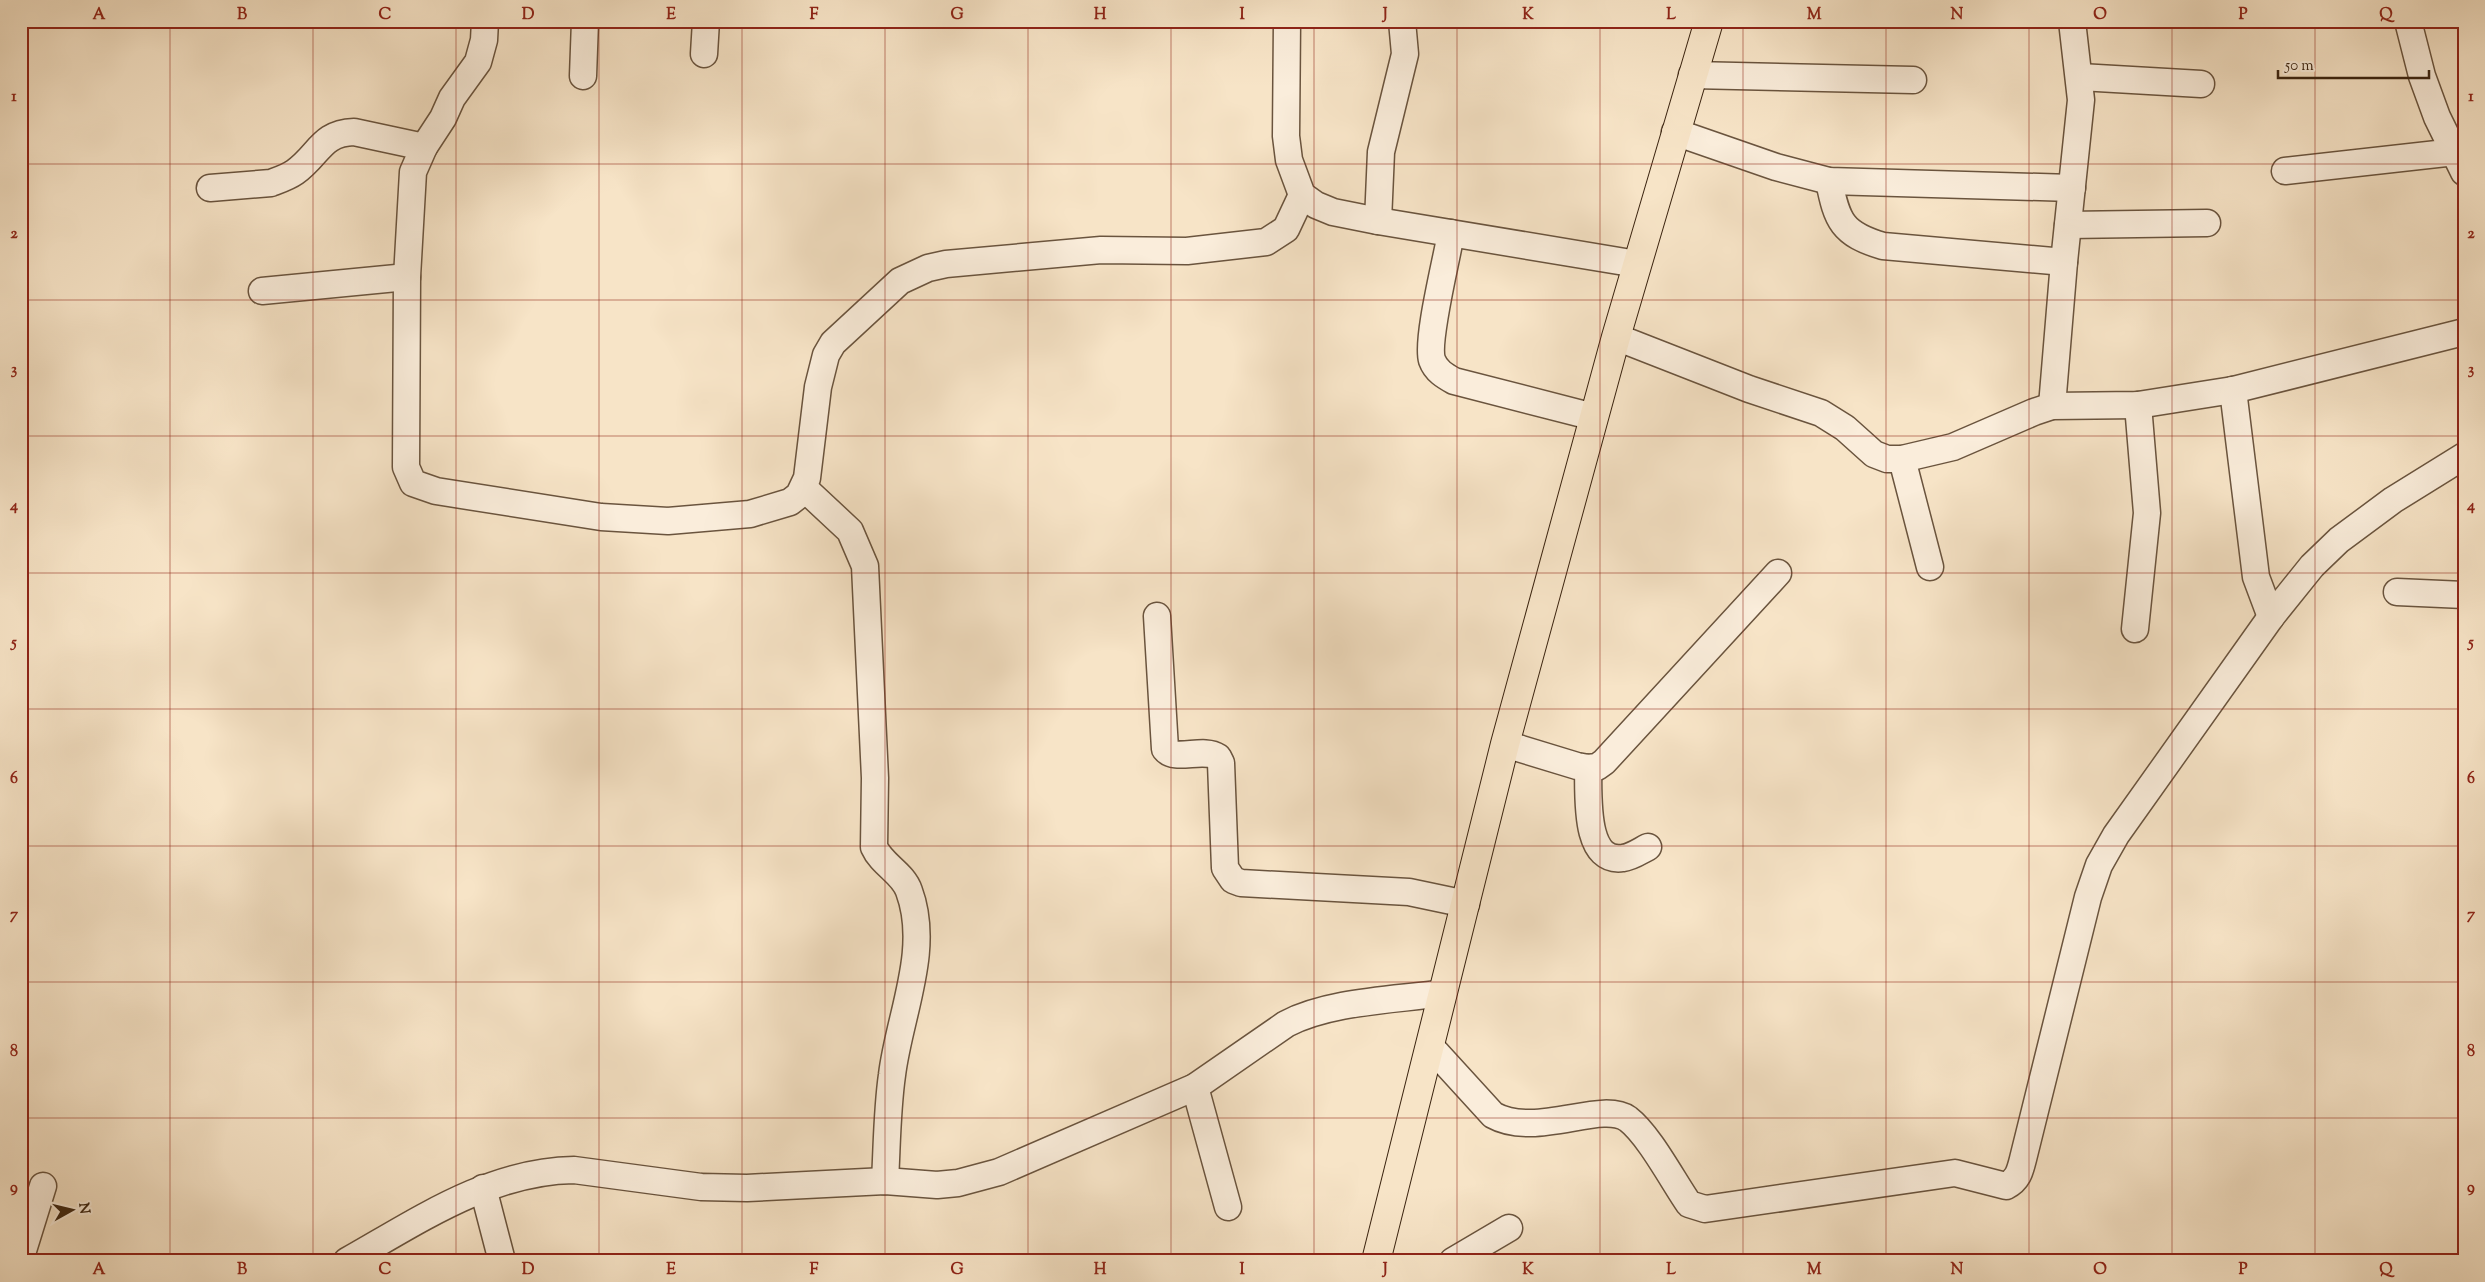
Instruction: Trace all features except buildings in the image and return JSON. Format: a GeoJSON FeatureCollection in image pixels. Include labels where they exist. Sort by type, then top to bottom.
{"type":"FeatureCollection","features":[{"type":"Feature","properties":{"kind":"main road"},"geometry":{"type":"LineString","coordinates":[[1376,1261],[1506,744],[1616,337],[1709,21]]}},
{"type":"Feature","properties":{"kind":"street"},"geometry":{"type":"LineString","coordinates":[[485,21],[484,40],[478,62],[459,87],[424,147],[414,172],[407,277],[406,467],[410,478],[417,486],[436,491],[601,517],[668,521],[750,514],[790,502],[804,488],[818,387],[826,355],[833,343],[900,281],[928,268],[946,264],[1100,250],[1187,251],[1266,242],[1286,229],[1302,195]]}},
{"type":"Feature","properties":{"kind":"street"},"geometry":{"type":"LineString","coordinates":[[583,76],[585,21]]}},
{"type":"Feature","properties":{"kind":"street"},"geometry":{"type":"LineString","coordinates":[[704,54],[706,21]]}},
{"type":"Feature","properties":{"kind":"street"},"geometry":{"type":"LineString","coordinates":[[1287,21],[1286,136],[1289,160],[1302,195],[1316,205],[1333,212],[1378,221],[1637,264]]}},
{"type":"Feature","properties":{"kind":"street"},"geometry":{"type":"LineString","coordinates":[[1378,221],[1381,152],[1404,54],[1402,21]]}},
{"type":"Feature","properties":{"kind":"street"},"geometry":{"type":"LineString","coordinates":[[2052,406],[2064,262],[2081,100],[2080,77],[2072,21]]}},
{"type":"Feature","properties":{"kind":"street"},"geometry":{"type":"LineString","coordinates":[[2285,171],[2461,159],[2437,117],[2428,93],[2408,21]]}},
{"type":"Feature","properties":{"kind":"street"},"geometry":{"type":"LineString","coordinates":[[1692,75],[1913,80]]}},
{"type":"Feature","properties":{"kind":"street"},"geometry":{"type":"LineString","coordinates":[[2080,77],[2201,84]]}},
{"type":"Feature","properties":{"kind":"street"},"geometry":{"type":"LineString","coordinates":[[210,188],[271,183],[280,180],[295,172],[336,134],[354,132],[424,147]]}},
{"type":"Feature","properties":{"kind":"street"},"geometry":{"type":"LineString","coordinates":[[1675,132],[1776,167],[1829,180],[2072,188]]}},
{"type":"Feature","properties":{"kind":"street"},"geometry":{"type":"LineString","coordinates":[[1829,180],[1835,210],[1842,225],[1864,241],[1883,246],[2064,262]]}},
{"type":"Feature","properties":{"kind":"street"},"geometry":{"type":"LineString","coordinates":[[2068,225],[2207,223]]}},
{"type":"Feature","properties":{"kind":"street"},"geometry":{"type":"LineString","coordinates":[[1451,233],[1432,334],[1432,360],[1438,370],[1454,381],[1594,417]]}},
{"type":"Feature","properties":{"kind":"street"},"geometry":{"type":"LineString","coordinates":[[262,291],[407,277]]}},
{"type":"Feature","properties":{"kind":"street"},"geometry":{"type":"LineString","coordinates":[[1616,337],[1749,388],[1821,413],[1846,428],[1874,454],[1887,459],[1902,459],[1953,448],[2034,412],[2052,406],[2138,405],[2233,390],[2464,332]]}},
{"type":"Feature","properties":{"kind":"street"},"geometry":{"type":"LineString","coordinates":[[2233,390],[2256,576],[2271,617]]}},
{"type":"Feature","properties":{"kind":"street"},"geometry":{"type":"LineString","coordinates":[[2134,629],[2147,512],[2138,405]]}},
{"type":"Feature","properties":{"kind":"street"},"geometry":{"type":"LineString","coordinates":[[1430,1046],[1493,1115],[1504,1121],[1530,1125],[1604,1114],[1617,1114],[1626,1118],[1641,1133],[1688,1204],[1696,1207],[1705,1209],[1955,1173],[2006,1186],[2012,1183],[2017,1178],[2023,1159],[2088,897],[2100,865],[2116,835],[2271,617],[2312,566],[2339,540],[2393,500],[2464,456]]}},
{"type":"Feature","properties":{"kind":"street"},"geometry":{"type":"LineString","coordinates":[[1902,459],[1930,567]]}},
{"type":"Feature","properties":{"kind":"street"},"geometry":{"type":"LineString","coordinates":[[804,488],[850,531],[865,566],[875,778],[874,848],[878,856],[900,877],[909,889],[914,907],[915,960],[892,1073],[885,1181]]}},
{"type":"Feature","properties":{"kind":"street"},"geometry":{"type":"LineString","coordinates":[[1506,744],[1588,768],[1597,767],[1604,762],[1778,573]]}},
{"type":"Feature","properties":{"kind":"street"},"geometry":{"type":"LineString","coordinates":[[2397,592],[2464,596]]}},
{"type":"Feature","properties":{"kind":"street"},"geometry":{"type":"LineString","coordinates":[[1157,616],[1166,749],[1174,754],[1208,753],[1218,758],[1221,763],[1225,868],[1233,880],[1241,883],[1311,888],[1409,892],[1466,904]]}},
{"type":"Feature","properties":{"kind":"street"},"geometry":{"type":"LineString","coordinates":[[1588,768],[1591,825],[1594,840],[1600,849],[1606,856],[1622,858],[1648,847]]}},
{"type":"Feature","properties":{"kind":"street"},"geometry":{"type":"LineString","coordinates":[[347,1261],[435,1212],[483,1188],[533,1174],[574,1170],[701,1187],[747,1188],[885,1181],[937,1185],[958,1183],[991,1175],[1195,1087],[1286,1024],[1302,1016],[1323,1010],[1443,993]]}},
{"type":"Feature","properties":{"kind":"street"},"geometry":{"type":"LineString","coordinates":[[1195,1087],[1228,1207]]}},
{"type":"Feature","properties":{"kind":"street"},"geometry":{"type":"LineString","coordinates":[[21,1257],[43,1186]]}},
{"type":"Feature","properties":{"kind":"street"},"geometry":{"type":"LineString","coordinates":[[483,1188],[502,1261]]}},
{"type":"Feature","properties":{"kind":"street"},"geometry":{"type":"LineString","coordinates":[[1453,1261],[1509,1228]]}}]}
